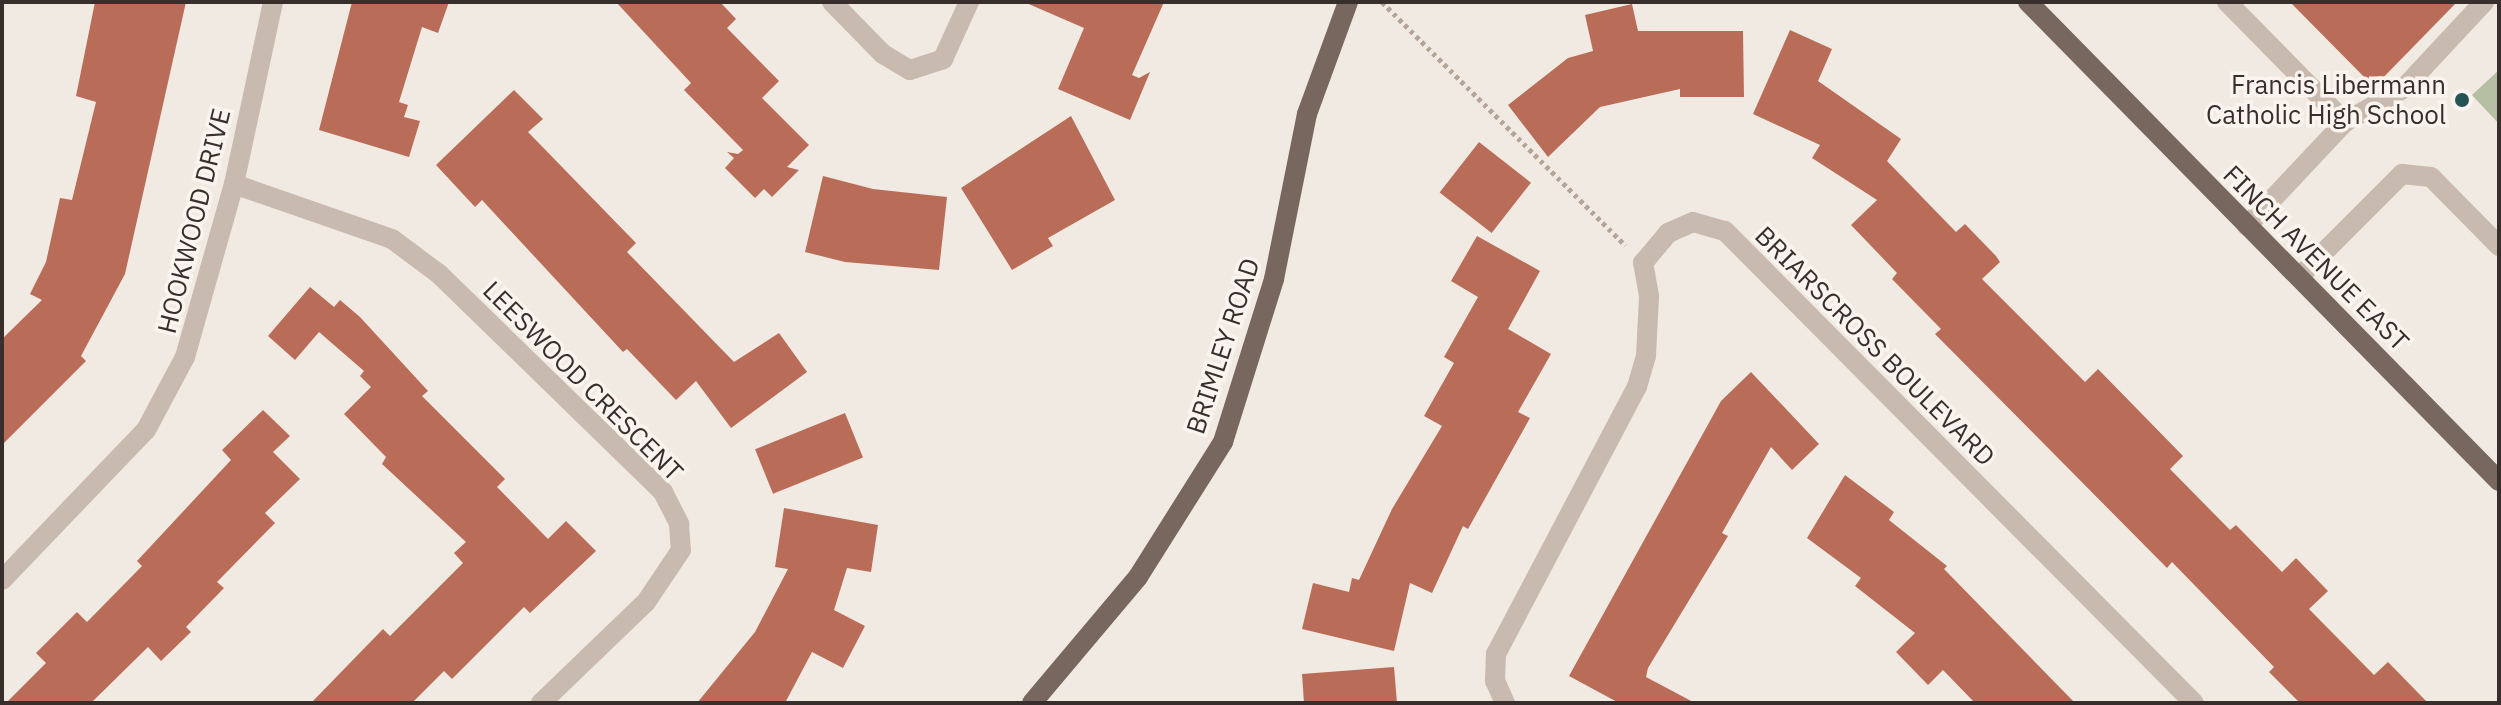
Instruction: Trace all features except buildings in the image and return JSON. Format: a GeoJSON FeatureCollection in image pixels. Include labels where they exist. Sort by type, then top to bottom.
{"type":"FeatureCollection","features":[{"type":"Feature","properties":{"kind":"main road","name":"BRIMLEY ROAD"},"geometry":{"type":"LineString","coordinates":[[1032,703],[1138,577],[1223,442],[1274,279],[1307,114],[1348,2]]}},
{"type":"Feature","properties":{"kind":"main road","name":"FINCH AVENUE EAST"},"geometry":{"type":"LineString","coordinates":[[2028,2],[2499,481]]}},
{"type":"Feature","properties":{"kind":"street","name":"HOOKWOOD DRIVE"},"geometry":{"type":"LineString","coordinates":[[2,580],[146,430],[185,357],[234,184],[273,2]]}},
{"type":"Feature","properties":{"kind":"street"},"geometry":{"type":"LineString","coordinates":[[832,2],[883,54],[910,70],[943,59],[969,2]]}},
{"type":"Feature","properties":{"kind":"street"},"geometry":{"type":"LineString","coordinates":[[2227,2],[2345,122]]}},
{"type":"Feature","properties":{"kind":"street"},"geometry":{"type":"LineString","coordinates":[[2247,226],[2345,122],[2403,89],[2484,2]]}},
{"type":"Feature","properties":{"kind":"street"},"geometry":{"type":"LineString","coordinates":[[2299,277],[2402,174],[2431,177],[2499,246]]}},
{"type":"Feature","properties":{"kind":"street","name":"LEESWOOD CRESCENT"},"geometry":{"type":"LineString","coordinates":[[234,184],[392,239],[439,274],[663,492],[679,524],[681,550],[646,602],[541,703]]}},
{"type":"Feature","properties":{"kind":"street","name":"BRIARSCROSS BOULEVARD"},"geometry":{"type":"LineString","coordinates":[[1643,263],[1668,233],[1693,222],[1725,231],[2194,703]]}},
{"type":"Feature","properties":{"kind":"street"},"geometry":{"type":"LineString","coordinates":[[1505,703],[1495,681],[1496,654],[1637,387],[1646,356],[1649,296],[1643,263]]}},
{"type":"Feature","properties":{"kind":"path"},"geometry":{"type":"LineString","coordinates":[[1382,2],[1643,263]]}},
{"type":"Feature","properties":{"kind":"green space"},"geometry":{"type":"Polygon","coordinates":[[[2499,70],[2499,124],[2472,95],[2499,70]]]}},
{"type":"Feature","properties":{"kind":"place","name":"Francis Libermann Catholic High School"},"geometry":{"type":"Point","coordinates":[2462,100]}}]}
